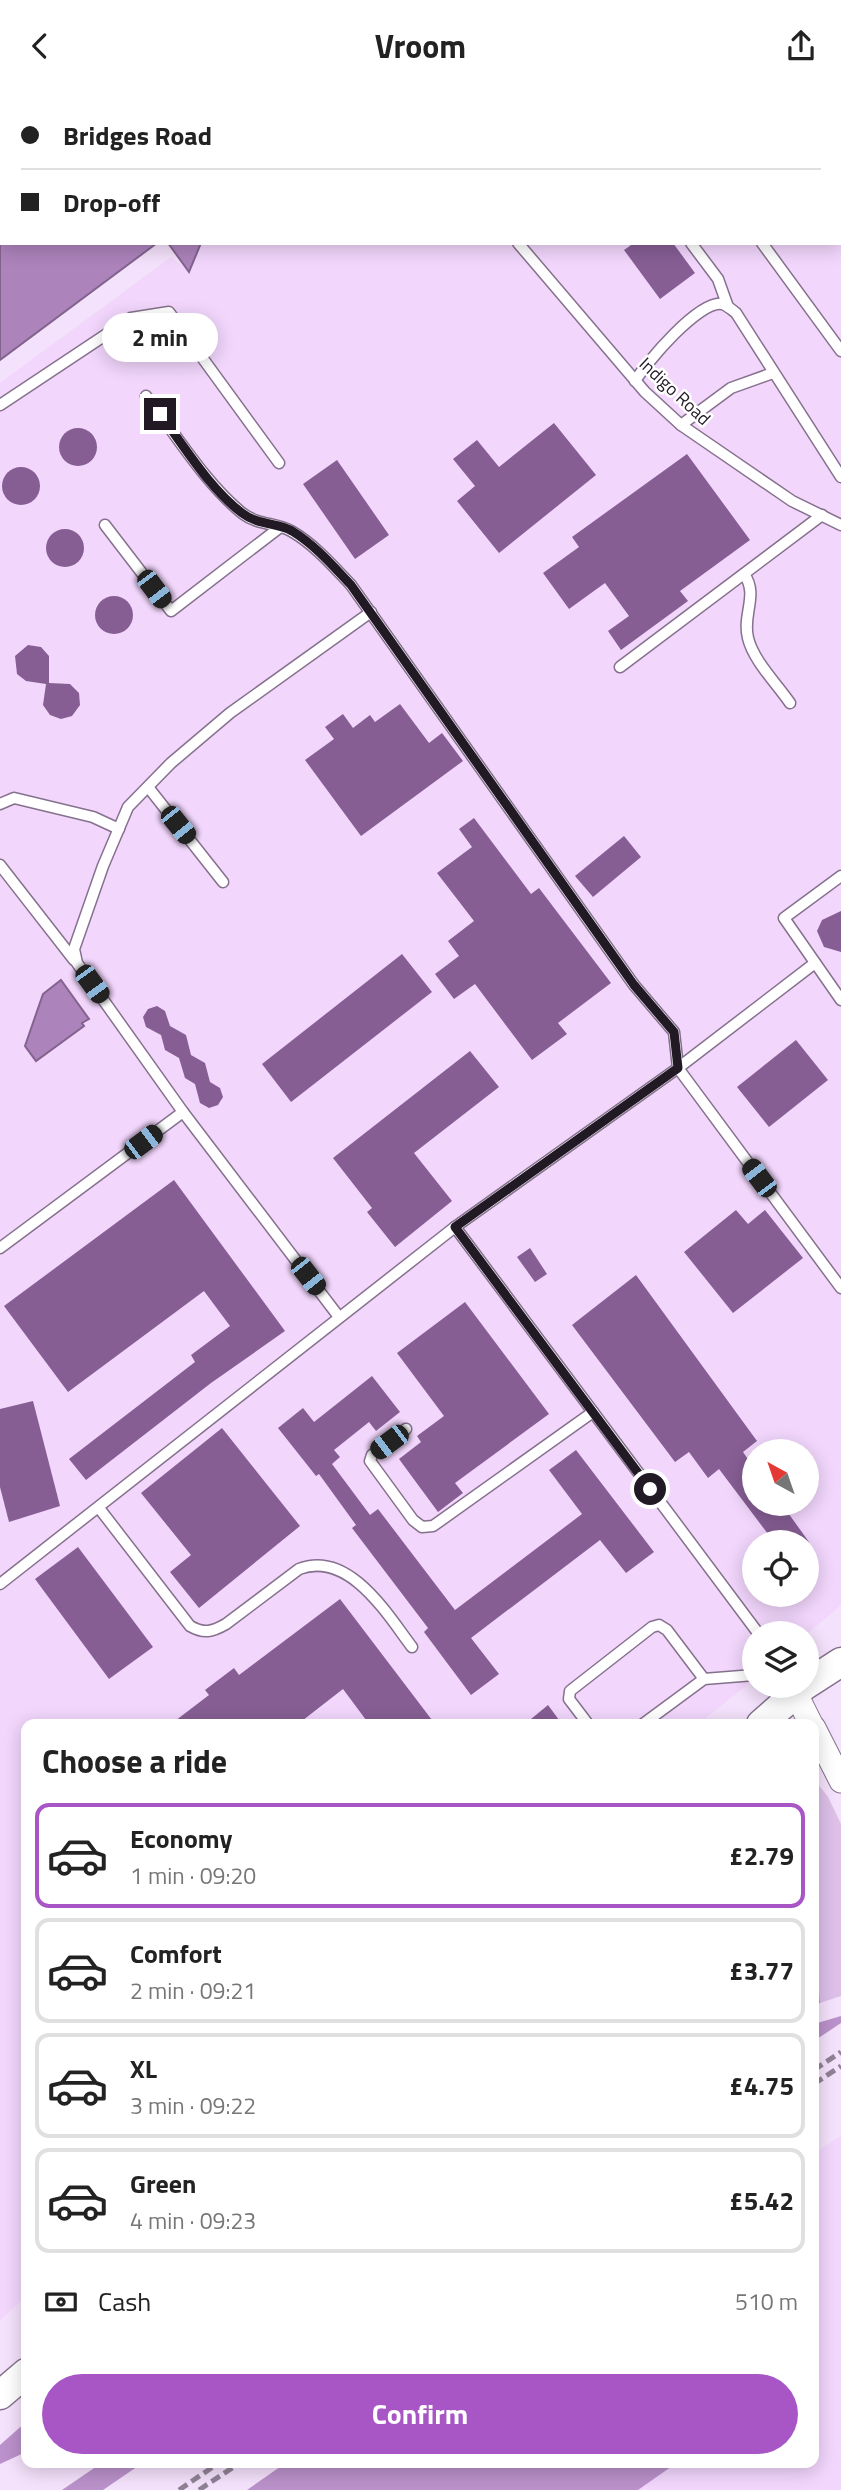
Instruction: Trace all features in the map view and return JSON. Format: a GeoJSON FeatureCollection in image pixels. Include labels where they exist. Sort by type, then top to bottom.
{"type":"FeatureCollection","features":[{"type":"Feature","properties":{"kind":"street"},"geometry":{"type":"LineString","coordinates":[[819,1675],[841,1662]]}},
{"type":"Feature","properties":{"kind":"street"},"geometry":{"type":"LineString","coordinates":[[766,1719],[788,1698]]}},
{"type":"Feature","properties":{"kind":"street"},"geometry":{"type":"LineString","coordinates":[[803,1698],[809,1719]]}},
{"type":"Feature","properties":{"kind":"street"},"geometry":{"type":"LineString","coordinates":[[819,1738],[841,1781]]}},
{"type":"Feature","properties":{"kind":"street"},"geometry":{"type":"LineString","coordinates":[[0,2395],[21,2376]]}},
{"type":"Feature","properties":{"kind":"lane","name":"Indigo Road"},"geometry":{"type":"LineString","coordinates":[[520,245],[635,381],[681,425],[792,501],[841,525]]}},
{"type":"Feature","properties":{"kind":"lane"},"geometry":{"type":"LineString","coordinates":[[692,245],[718,279],[728,307]]}},
{"type":"Feature","properties":{"kind":"lane"},"geometry":{"type":"LineString","coordinates":[[763,245],[841,351]]}},
{"type":"Feature","properties":{"kind":"lane"},"geometry":{"type":"LineString","coordinates":[[635,381],[659,347],[710,306],[720,303],[736,313],[841,477]]}},
{"type":"Feature","properties":{"kind":"lane"},"geometry":{"type":"LineString","coordinates":[[0,405],[131,318],[169,312],[279,463]]}},
{"type":"Feature","properties":{"kind":"lane"},"geometry":{"type":"LineString","coordinates":[[681,425],[731,388],[773,373]]}},
{"type":"Feature","properties":{"kind":"lane"},"geometry":{"type":"LineString","coordinates":[[146,396],[216,487],[241,512],[258,524],[290,530],[319,552],[371,612],[634,985],[674,1032],[678,1068],[841,1288]]}},
{"type":"Feature","properties":{"kind":"lane"},"geometry":{"type":"LineString","coordinates":[[620,667],[822,515]]}},
{"type":"Feature","properties":{"kind":"lane"},"geometry":{"type":"LineString","coordinates":[[106,525],[171,611],[279,528]]}},
{"type":"Feature","properties":{"kind":"lane"},"geometry":{"type":"LineString","coordinates":[[744,574],[752,593],[748,638],[790,703]]}},
{"type":"Feature","properties":{"kind":"lane"},"geometry":{"type":"LineString","coordinates":[[77,963],[74,949],[128,807],[230,713],[371,612]]}},
{"type":"Feature","properties":{"kind":"lane"},"geometry":{"type":"LineString","coordinates":[[148,787],[223,882]]}},
{"type":"Feature","properties":{"kind":"lane"},"geometry":{"type":"LineString","coordinates":[[0,804],[14,798],[93,817],[119,829]]}},
{"type":"Feature","properties":{"kind":"lane"},"geometry":{"type":"LineString","coordinates":[[0,865],[77,963],[183,1112],[340,1317]]}},
{"type":"Feature","properties":{"kind":"lane"},"geometry":{"type":"LineString","coordinates":[[841,876],[784,918],[841,1000]]}},
{"type":"Feature","properties":{"kind":"lane"},"geometry":{"type":"LineString","coordinates":[[0,1584],[455,1227],[678,1068],[814,964]]}},
{"type":"Feature","properties":{"kind":"lane"},"geometry":{"type":"LineString","coordinates":[[0,1248],[183,1112]]}},
{"type":"Feature","properties":{"kind":"lane"},"geometry":{"type":"LineString","coordinates":[[455,1227],[749,1621]]}},
{"type":"Feature","properties":{"kind":"lane"},"geometry":{"type":"LineString","coordinates":[[406,1429],[372,1455],[369,1461],[422,1527],[443,1521],[593,1412]]}},
{"type":"Feature","properties":{"kind":"lane"},"geometry":{"type":"LineString","coordinates":[[99,1508],[190,1626],[201,1632],[214,1631],[226,1624],[299,1569],[311,1564],[323,1565],[364,1586],[412,1647]]}},
{"type":"Feature","properties":{"kind":"lane"},"geometry":{"type":"LineString","coordinates":[[584,1719],[569,1699],[570,1691],[652,1627],[659,1625],[667,1630],[704,1679]]}},
{"type":"Feature","properties":{"kind":"lane"},"geometry":{"type":"LineString","coordinates":[[650,1719],[704,1679],[742,1676]]}},
{"type":"Feature","properties":{"kind":"shaded area"},"geometry":{"type":"Polygon","coordinates":[[[0,245],[154,245],[0,360],[0,245]]]}},
{"type":"Feature","properties":{"kind":"shaded area"},"geometry":{"type":"Polygon","coordinates":[[[169,245],[200,245],[189,272],[169,245]]]}},
{"type":"Feature","properties":{"kind":"shaded area"},"geometry":{"type":"Polygon","coordinates":[[[200,245],[841,245],[841,1605],[819,1624],[819,1621],[742,1621],[742,1689],[705,1719],[21,1719],[21,2301],[0,2320],[0,383],[171,257],[189,271],[200,245]]]}},
{"type":"Feature","properties":{"kind":"shaded area"},"geometry":{"type":"Polygon","coordinates":[[[61,980],[89,1019],[82,1023],[84,1026],[36,1061],[25,1046],[43,994],[61,980]]]}},
{"type":"Feature","properties":{"kind":"shaded area"},"geometry":{"type":"Polygon","coordinates":[[[819,1785],[841,1824],[841,1996],[820,2003],[819,1785]]]}},
{"type":"Feature","properties":{"kind":"shaded area"},"geometry":{"type":"Polygon","coordinates":[[[841,2016],[841,2023],[819,2038],[819,2023],[841,2016]]]}},
{"type":"Feature","properties":{"kind":"shaded area"},"geometry":{"type":"Polygon","coordinates":[[[841,2136],[841,2490],[638,2490],[669,2468],[819,2468],[819,2150],[841,2136]]]}},
{"type":"Feature","properties":{"kind":"shaded area"},"geometry":{"type":"Polygon","coordinates":[[[21,2426],[21,2454],[0,2464],[0,2445],[21,2426]]]}},
{"type":"Feature","properties":{"kind":"shaded area"},"geometry":{"type":"Polygon","coordinates":[[[94,2468],[135,2468],[103,2490],[62,2490],[94,2468]]]}},
{"type":"Feature","properties":{"kind":"shaded area"},"geometry":{"type":"Polygon","coordinates":[[[278,2468],[669,2468],[638,2490],[247,2490],[278,2468]]]}},
{"type":"Feature","properties":{"kind":"building"},"geometry":{"type":"Polygon","coordinates":[[[631,245],[674,245],[695,273],[660,299],[624,250],[631,245]]]}},
{"type":"Feature","properties":{"kind":"building"},"geometry":{"type":"Polygon","coordinates":[[[554,423],[596,475],[499,553],[457,501],[475,486],[453,459],[477,440],[499,467],[554,423]]]}},
{"type":"Feature","properties":{"kind":"building"},"geometry":{"type":"Polygon","coordinates":[[[78,428],[91,434],[97,447],[91,460],[78,466],[65,460],[59,447],[65,434],[78,428]]]}},
{"type":"Feature","properties":{"kind":"building"},"geometry":{"type":"Polygon","coordinates":[[[687,454],[750,540],[680,591],[688,601],[621,650],[608,631],[629,616],[605,583],[569,609],[543,573],[579,547],[572,537],[687,454]]]}},
{"type":"Feature","properties":{"kind":"building"},"geometry":{"type":"Polygon","coordinates":[[[337,460],[389,535],[355,559],[303,484],[337,460]]]}},
{"type":"Feature","properties":{"kind":"building"},"geometry":{"type":"Polygon","coordinates":[[[21,467],[34,473],[40,486],[34,499],[21,505],[8,499],[2,486],[8,473],[21,467]]]}},
{"type":"Feature","properties":{"kind":"building"},"geometry":{"type":"Polygon","coordinates":[[[65,529],[78,535],[84,548],[78,561],[65,567],[52,561],[46,548],[52,535],[65,529]]]}},
{"type":"Feature","properties":{"kind":"building"},"geometry":{"type":"Polygon","coordinates":[[[114,596],[127,602],[133,615],[127,628],[114,634],[101,628],[95,615],[101,602],[114,596]]]}},
{"type":"Feature","properties":{"kind":"building"},"geometry":{"type":"Polygon","coordinates":[[[28,645],[41,647],[49,656],[49,683],[70,684],[79,693],[80,705],[72,716],[61,719],[50,715],[43,705],[46,684],[26,681],[17,674],[15,656],[28,645]]]}},
{"type":"Feature","properties":{"kind":"building"},"geometry":{"type":"Polygon","coordinates":[[[400,704],[429,743],[442,733],[463,761],[361,836],[305,760],[334,739],[325,727],[343,714],[353,728],[370,715],[375,722],[400,704]]]}},
{"type":"Feature","properties":{"kind":"building"},"geometry":{"type":"Polygon","coordinates":[[[474,818],[531,894],[539,888],[611,983],[558,1023],[567,1034],[532,1060],[475,984],[454,999],[435,974],[459,956],[448,941],[474,921],[437,873],[472,847],[459,829],[474,818]]]}},
{"type":"Feature","properties":{"kind":"building"},"geometry":{"type":"Polygon","coordinates":[[[624,836],[641,857],[593,897],[575,876],[624,836]]]}},
{"type":"Feature","properties":{"kind":"building"},"geometry":{"type":"Polygon","coordinates":[[[841,911],[841,952],[824,947],[817,931],[822,920],[841,911]]]}},
{"type":"Feature","properties":{"kind":"building"},"geometry":{"type":"Polygon","coordinates":[[[402,954],[432,992],[291,1102],[262,1064],[402,954]]]}},
{"type":"Feature","properties":{"kind":"building"},"geometry":{"type":"Polygon","coordinates":[[[157,1006],[165,1011],[170,1026],[186,1035],[191,1055],[205,1063],[210,1082],[220,1088],[223,1097],[218,1105],[209,1108],[200,1103],[195,1084],[185,1078],[179,1058],[165,1050],[161,1035],[146,1027],[143,1017],[148,1009],[157,1006]]]}},
{"type":"Feature","properties":{"kind":"building"},"geometry":{"type":"Polygon","coordinates":[[[796,1040],[828,1080],[769,1127],[737,1087],[796,1040]]]}},
{"type":"Feature","properties":{"kind":"building"},"geometry":{"type":"Polygon","coordinates":[[[470,1051],[499,1087],[414,1153],[452,1201],[395,1247],[367,1212],[372,1208],[333,1158],[470,1051]]]}},
{"type":"Feature","properties":{"kind":"building"},"geometry":{"type":"Polygon","coordinates":[[[174,1180],[285,1331],[211,1383],[86,1480],[69,1459],[195,1362],[191,1355],[230,1326],[204,1291],[68,1392],[4,1306],[174,1180]]]}},
{"type":"Feature","properties":{"kind":"building"},"geometry":{"type":"Polygon","coordinates":[[[736,1210],[748,1224],[765,1210],[803,1258],[733,1313],[684,1252],[736,1210]]]}},
{"type":"Feature","properties":{"kind":"building"},"geometry":{"type":"Polygon","coordinates":[[[530,1248],[547,1274],[535,1282],[517,1257],[530,1248]]]}},
{"type":"Feature","properties":{"kind":"building"},"geometry":{"type":"Polygon","coordinates":[[[636,1275],[756,1439],[742,1439],[742,1500],[719,1469],[708,1478],[689,1452],[675,1462],[572,1325],[636,1275]]]}},
{"type":"Feature","properties":{"kind":"building"},"geometry":{"type":"Polygon","coordinates":[[[465,1302],[549,1414],[455,1483],[463,1493],[438,1512],[399,1459],[421,1442],[417,1436],[444,1416],[397,1353],[465,1302]]]}},
{"type":"Feature","properties":{"kind":"building"},"geometry":{"type":"Polygon","coordinates":[[[372,1376],[400,1412],[376,1431],[369,1422],[334,1450],[340,1457],[332,1464],[370,1515],[378,1509],[455,1610],[582,1514],[549,1470],[576,1450],[654,1552],[626,1573],[600,1540],[471,1638],[499,1674],[471,1695],[424,1632],[428,1628],[352,1528],[356,1525],[319,1474],[316,1476],[278,1428],[303,1408],[314,1422],[372,1376]]]}},
{"type":"Feature","properties":{"kind":"building"},"geometry":{"type":"Polygon","coordinates":[[[33,1401],[60,1506],[9,1522],[0,1487],[0,1409],[33,1401]]]}},
{"type":"Feature","properties":{"kind":"building"},"geometry":{"type":"Polygon","coordinates":[[[222,1428],[300,1526],[199,1608],[170,1572],[191,1555],[141,1493],[222,1428]]]}},
{"type":"Feature","properties":{"kind":"building"},"geometry":{"type":"Polygon","coordinates":[[[754,1516],[790,1516],[800,1530],[765,1530],[754,1516]]]}},
{"type":"Feature","properties":{"kind":"building"},"geometry":{"type":"Polygon","coordinates":[[[78,1547],[153,1647],[109,1679],[35,1579],[78,1547]]]}},
{"type":"Feature","properties":{"kind":"building"},"geometry":{"type":"Polygon","coordinates":[[[340,1599],[431,1719],[365,1719],[343,1689],[304,1719],[178,1719],[209,1695],[205,1690],[234,1668],[239,1675],[340,1599]]]}},
{"type":"Feature","properties":{"kind":"building"},"geometry":{"type":"Polygon","coordinates":[[[548,1705],[558,1719],[531,1719],[548,1705]]]}},
{"type":"Feature","properties":{"kind":"railway"},"geometry":{"type":"LineString","coordinates":[[819,2067],[841,2052]]}},
{"type":"Feature","properties":{"kind":"railway"},"geometry":{"type":"LineString","coordinates":[[819,2081],[841,2066]]}},
{"type":"Feature","properties":{"kind":"railway"},"geometry":{"type":"LineString","coordinates":[[179,2490],[211,2468]]}},
{"type":"Feature","properties":{"kind":"railway"},"geometry":{"type":"LineString","coordinates":[[199,2490],[232,2468]]}},
{"type":"Feature","properties":{"kind":"route"},"geometry":{"type":"LineString","coordinates":[[160,414],[216,487],[241,512],[258,524],[290,530],[319,552],[351,585],[634,985],[674,1032],[678,1068],[455,1227],[650,1489]]}}]}
